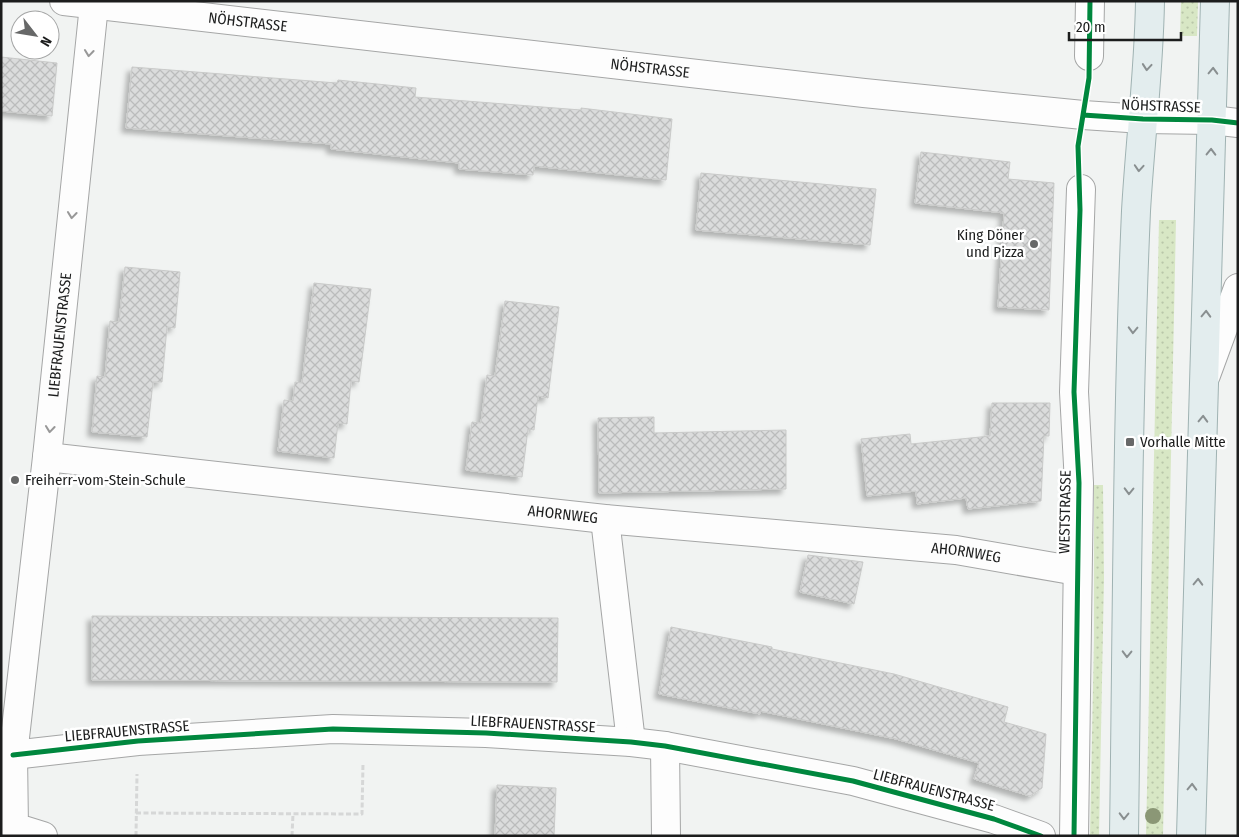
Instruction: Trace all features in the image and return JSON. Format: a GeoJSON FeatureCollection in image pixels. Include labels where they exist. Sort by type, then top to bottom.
{"type":"FeatureCollection","features":[{"type":"Feature","properties":{"kind":"main road"},"geometry":{"type":"LineString","coordinates":[[1124,836],[1130,442],[1136,210],[1149,44],[1150,1]]}},
{"type":"Feature","properties":{"kind":"main road"},"geometry":{"type":"LineString","coordinates":[[1191,836],[1204,381],[1225,122],[1215,1]]}},
{"type":"Feature","properties":{"kind":"street","name":"NÖHSTRASSE"},"geometry":{"type":"LineString","coordinates":[[64,1],[864,93],[1083,115],[1225,122]]}},
{"type":"Feature","properties":{"kind":"street"},"geometry":{"type":"LineString","coordinates":[[1089,56],[1090,1]]}},
{"type":"Feature","properties":{"kind":"street","name":"LIEBFRAUENSTRASSE"},"geometry":{"type":"LineString","coordinates":[[43,836],[8,826],[13,755],[48,457],[94,5]]}},
{"type":"Feature","properties":{"kind":"street","name":"WESTSTRASSE"},"geometry":{"type":"LineString","coordinates":[[1074,836],[1079,483],[1074,392],[1080,189]]}},
{"type":"Feature","properties":{"kind":"street"},"geometry":{"type":"LineString","coordinates":[[1204,381],[1238,288]]}},
{"type":"Feature","properties":{"kind":"street","name":"AHORNWEG"},"geometry":{"type":"LineString","coordinates":[[48,457],[605,519],[956,550],[1077,570]]}},
{"type":"Feature","properties":{"kind":"street"},"geometry":{"type":"LineString","coordinates":[[605,519],[631,742]]}},
{"type":"Feature","properties":{"kind":"street","name":"LIEBFRAUENSTRASSE"},"geometry":{"type":"LineString","coordinates":[[13,755],[138,741],[333,729],[486,733],[631,742],[664,746],[853,781],[994,819],[1041,836]]}},
{"type":"Feature","properties":{"kind":"street"},"geometry":{"type":"LineString","coordinates":[[664,746],[666,836]]}},
{"type":"Feature","properties":{"kind":"path"},"geometry":{"type":"LineString","coordinates":[[136,813],[362,814],[363,730]]}},
{"type":"Feature","properties":{"kind":"path"},"geometry":{"type":"LineString","coordinates":[[136,836],[138,741]]}},
{"type":"Feature","properties":{"kind":"path"},"geometry":{"type":"LineString","coordinates":[[292,836],[293,814]]}},
{"type":"Feature","properties":{"kind":"green space"},"geometry":{"type":"Polygon","coordinates":[[[1181,1],[1198,1],[1197,36],[1180,36],[1181,1]]]}},
{"type":"Feature","properties":{"kind":"green space"},"geometry":{"type":"Polygon","coordinates":[[[1159,220],[1176,220],[1163,836],[1146,836],[1159,220]]]}},
{"type":"Feature","properties":{"kind":"green space"},"geometry":{"type":"Polygon","coordinates":[[[1094,485],[1103,485],[1104,578],[1099,836],[1090,836],[1094,638],[1094,485]]]}},
{"type":"Feature","properties":{"kind":"building"},"geometry":{"type":"Polygon","coordinates":[[[1,57],[10,58],[10,60],[57,63],[52,116],[1,111],[1,57]]]}},
{"type":"Feature","properties":{"kind":"building"},"geometry":{"type":"Polygon","coordinates":[[[132,67],[337,83],[338,80],[416,88],[415,97],[581,110],[581,108],[672,119],[666,180],[534,166],[533,175],[459,169],[459,163],[331,149],[331,144],[126,128],[132,67]]]}},
{"type":"Feature","properties":{"kind":"building"},"geometry":{"type":"Polygon","coordinates":[[[921,152],[1010,162],[1008,179],[1054,183],[1049,310],[998,307],[1004,213],[915,203],[921,152]]]}},
{"type":"Feature","properties":{"kind":"building"},"geometry":{"type":"Polygon","coordinates":[[[701,173],[876,189],[870,245],[696,230],[701,173]]]}},
{"type":"Feature","properties":{"kind":"building"},"geometry":{"type":"Polygon","coordinates":[[[125,267],[180,272],[175,328],[167,327],[162,382],[153,382],[147,437],[92,432],[97,376],[105,377],[110,321],[119,322],[125,267]]]}},
{"type":"Feature","properties":{"kind":"building"},"geometry":{"type":"Polygon","coordinates":[[[314,283],[371,289],[359,382],[351,381],[347,424],[338,423],[334,458],[278,451],[284,400],[293,401],[295,382],[302,383],[314,283]]]}},
{"type":"Feature","properties":{"kind":"building"},"geometry":{"type":"Polygon","coordinates":[[[505,301],[559,307],[548,398],[538,396],[534,430],[528,429],[522,477],[466,470],[472,422],[481,423],[487,375],[495,376],[505,301]]]}},
{"type":"Feature","properties":{"kind":"building"},"geometry":{"type":"Polygon","coordinates":[[[992,403],[1050,403],[1049,436],[1044,436],[1041,501],[968,509],[966,498],[917,504],[916,491],[867,496],[861,439],[910,434],[911,444],[990,436],[992,403]]]}},
{"type":"Feature","properties":{"kind":"building"},"geometry":{"type":"Polygon","coordinates":[[[654,417],[654,433],[786,430],[786,489],[599,493],[598,418],[654,417]]]}},
{"type":"Feature","properties":{"kind":"building"},"geometry":{"type":"Polygon","coordinates":[[[808,555],[863,562],[854,604],[800,592],[808,555]]]}},
{"type":"Feature","properties":{"kind":"building"},"geometry":{"type":"Polygon","coordinates":[[[92,616],[558,618],[557,682],[92,680],[92,616]]]}},
{"type":"Feature","properties":{"kind":"building"},"geometry":{"type":"Polygon","coordinates":[[[671,627],[894,674],[1008,707],[1004,722],[1046,734],[1042,788],[1030,796],[974,779],[979,763],[896,739],[760,711],[760,714],[659,694],[671,627]]]}},
{"type":"Feature","properties":{"kind":"building"},"geometry":{"type":"Polygon","coordinates":[[[497,785],[556,788],[554,836],[495,836],[497,785]]]}},
{"type":"Feature","properties":{"kind":"cycle path"},"geometry":{"type":"LineString","coordinates":[[1074,836],[1079,483],[1074,392],[1080,210],[1078,146],[1089,78],[1090,1]]}},
{"type":"Feature","properties":{"kind":"cycle path"},"geometry":{"type":"LineString","coordinates":[[1083,115],[1143,119],[1212,120],[1238,123]]}},
{"type":"Feature","properties":{"kind":"cycle path"},"geometry":{"type":"LineString","coordinates":[[13,755],[138,741],[333,729],[486,733],[631,742],[665,746],[853,781],[994,819],[1041,836]]}},
{"type":"Feature","properties":{"kind":"place","name":"King Döner und Pizza"},"geometry":{"type":"Point","coordinates":[1034,244]}},
{"type":"Feature","properties":{"kind":"place","name":"Vorhalle Mitte"},"geometry":{"type":"Point","coordinates":[1130,442]}},
{"type":"Feature","properties":{"kind":"place","name":"Freiherr-vom-Stein-Schule"},"geometry":{"type":"Point","coordinates":[15,480]}}]}
